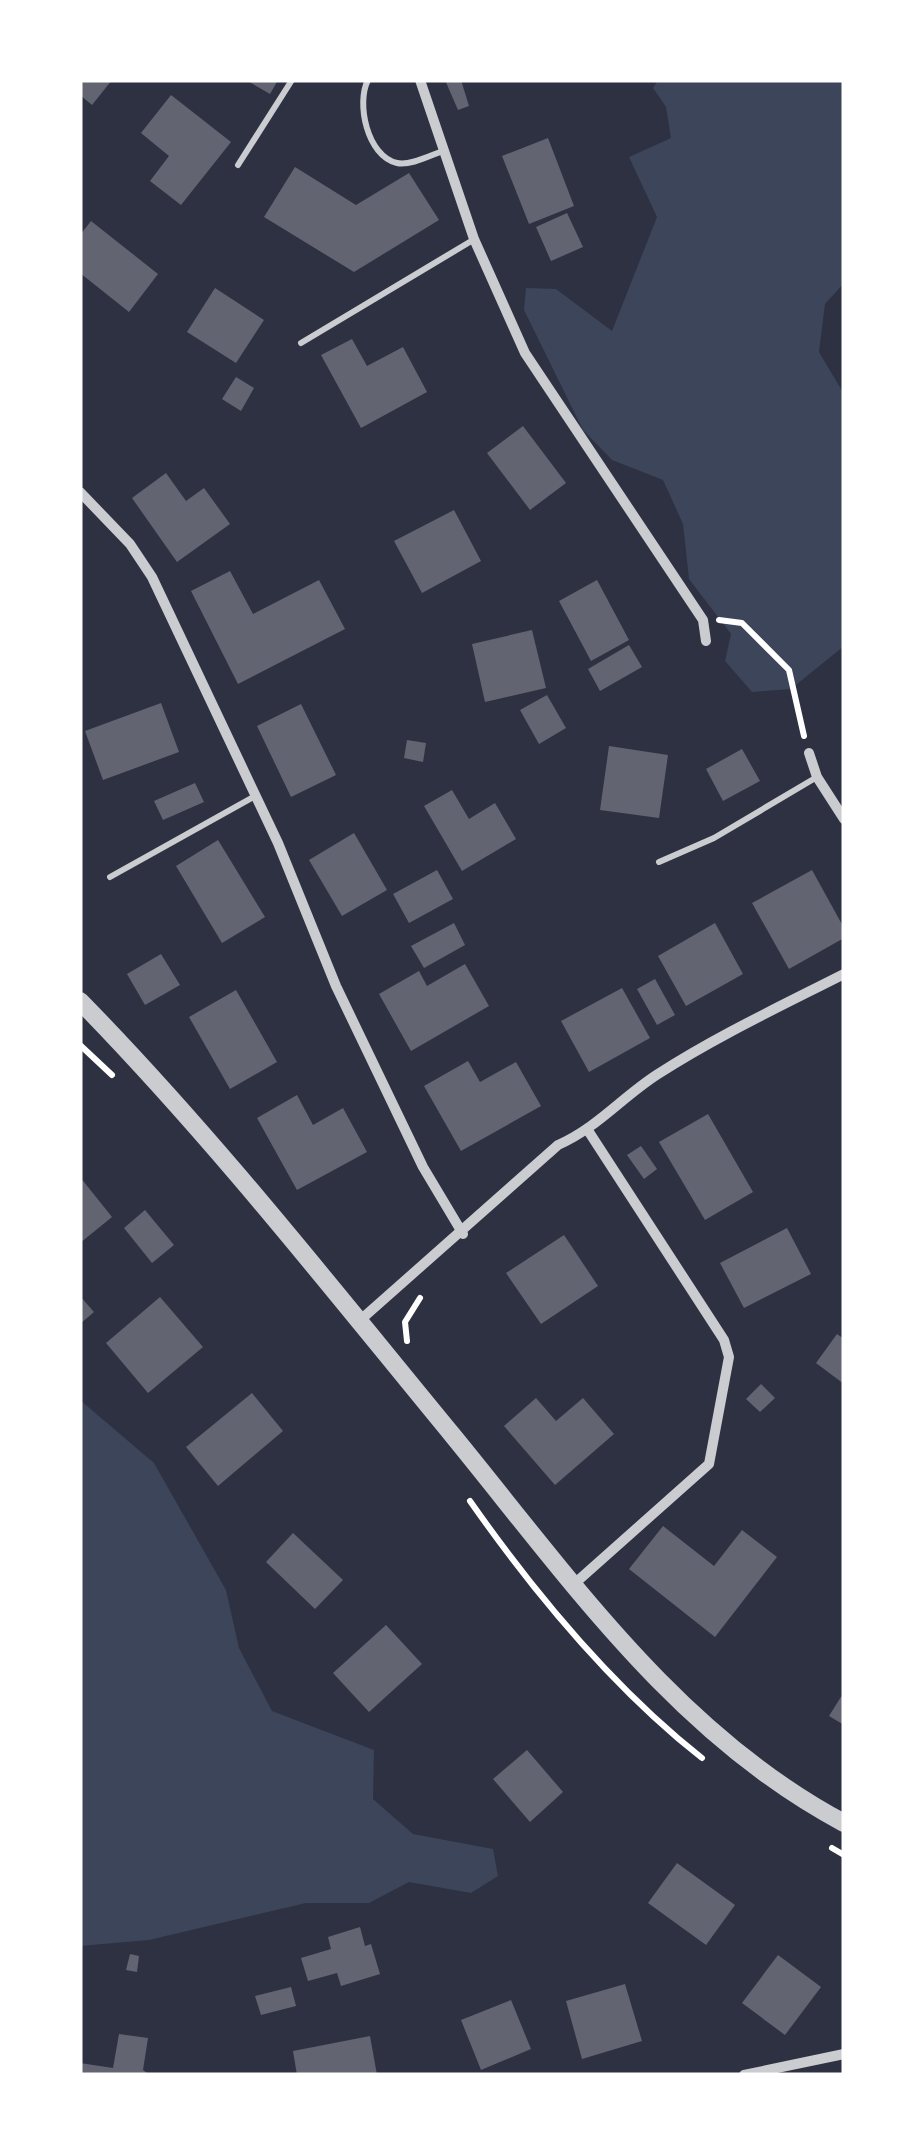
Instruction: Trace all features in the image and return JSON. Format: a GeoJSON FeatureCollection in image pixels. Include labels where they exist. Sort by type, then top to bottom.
{"type":"FeatureCollection","features":[{"type":"Feature","properties":{"kind":"street"},"geometry":{"type":"LineString","coordinates":[[420,80],[474,239],[525,353],[703,620],[706,641]]}},
{"type":"Feature","properties":{"kind":"street"},"geometry":{"type":"LineString","coordinates":[[80,492],[143,561],[256,795],[336,986],[423,1167],[463,1234]]}},
{"type":"Feature","properties":{"kind":"street"},"geometry":{"type":"LineString","coordinates":[[809,754],[817,778],[844,819]]}},
{"type":"Feature","properties":{"kind":"street"},"geometry":{"type":"LineString","coordinates":[[358,1323],[463,1234],[558,1145],[589,1132],[629,1093],[693,1051],[844,974]]}},
{"type":"Feature","properties":{"kind":"street"},"geometry":{"type":"LineString","coordinates":[[80,1001],[240,1178],[642,1667],[753,1764],[844,1823]]}},
{"type":"Feature","properties":{"kind":"street"},"geometry":{"type":"LineString","coordinates":[[573,1585],[709,1464],[729,1356],[724,1340],[589,1132]]}},
{"type":"Feature","properties":{"kind":"street"},"geometry":{"type":"LineString","coordinates":[[744,2075],[844,2054]]}},
{"type":"Feature","properties":{"kind":"lane"},"geometry":{"type":"LineString","coordinates":[[238,164],[292,80]]}},
{"type":"Feature","properties":{"kind":"lane"},"geometry":{"type":"LineString","coordinates":[[368,80],[364,115],[377,148],[386,158],[406,163],[443,151]]}},
{"type":"Feature","properties":{"kind":"lane"},"geometry":{"type":"LineString","coordinates":[[301,342],[474,239]]}},
{"type":"Feature","properties":{"kind":"lane"},"geometry":{"type":"LineString","coordinates":[[659,862],[714,838],[817,778]]}},
{"type":"Feature","properties":{"kind":"lane"},"geometry":{"type":"LineString","coordinates":[[110,877],[256,795]]}},
{"type":"Feature","properties":{"kind":"path"},"geometry":{"type":"LineString","coordinates":[[703,620],[742,624],[789,670],[809,754]]}},
{"type":"Feature","properties":{"kind":"path"},"geometry":{"type":"LineString","coordinates":[[411,1350],[405,1322],[424,1294]]}},
{"type":"Feature","properties":{"kind":"shaded area"},"geometry":{"type":"Polygon","coordinates":[[[658,80],[844,80],[844,283],[825,304],[819,352],[844,394],[844,646],[791,689],[752,692],[725,661],[731,634],[689,579],[683,524],[663,480],[612,460],[583,430],[524,310],[526,288],[556,289],[612,331],[657,217],[629,157],[671,138],[666,107],[653,88],[658,80]]]}},
{"type":"Feature","properties":{"kind":"shaded area"},"geometry":{"type":"Polygon","coordinates":[[[80,1400],[154,1463],[226,1590],[239,1648],[272,1711],[374,1750],[373,1799],[413,1834],[493,1849],[498,1876],[471,1893],[409,1882],[369,1903],[306,1903],[149,1940],[80,1946],[80,1400]]]}},
{"type":"Feature","properties":{"kind":"building"},"geometry":{"type":"Polygon","coordinates":[[[80,80],[112,80],[92,105],[80,95],[80,80]]]}},
{"type":"Feature","properties":{"kind":"building"},"geometry":{"type":"Polygon","coordinates":[[[246,80],[278,80],[270,94],[246,80]]]}},
{"type":"Feature","properties":{"kind":"building"},"geometry":{"type":"Polygon","coordinates":[[[445,80],[461,80],[469,106],[458,110],[445,80]]]}},
{"type":"Feature","properties":{"kind":"building"},"geometry":{"type":"Polygon","coordinates":[[[171,95],[231,142],[181,205],[150,181],[169,156],[141,133],[171,95]]]}},
{"type":"Feature","properties":{"kind":"building"},"geometry":{"type":"Polygon","coordinates":[[[548,138],[574,206],[529,224],[502,156],[548,138]]]}},
{"type":"Feature","properties":{"kind":"building"},"geometry":{"type":"Polygon","coordinates":[[[295,167],[356,205],[409,173],[439,220],[354,272],[264,217],[295,167]]]}},
{"type":"Feature","properties":{"kind":"building"},"geometry":{"type":"Polygon","coordinates":[[[567,213],[583,247],[551,261],[536,227],[567,213]]]}},
{"type":"Feature","properties":{"kind":"building"},"geometry":{"type":"Polygon","coordinates":[[[91,221],[158,274],[129,312],[80,273],[80,235],[91,221]]]}},
{"type":"Feature","properties":{"kind":"building"},"geometry":{"type":"Polygon","coordinates":[[[215,288],[264,320],[236,363],[187,332],[215,288]]]}},
{"type":"Feature","properties":{"kind":"building"},"geometry":{"type":"Polygon","coordinates":[[[352,339],[367,366],[403,347],[427,392],[361,428],[321,355],[352,339]]]}},
{"type":"Feature","properties":{"kind":"building"},"geometry":{"type":"Polygon","coordinates":[[[236,377],[254,388],[241,411],[222,399],[236,377]]]}},
{"type":"Feature","properties":{"kind":"building"},"geometry":{"type":"Polygon","coordinates":[[[523,426],[566,483],[530,510],[487,453],[523,426]]]}},
{"type":"Feature","properties":{"kind":"building"},"geometry":{"type":"Polygon","coordinates":[[[166,473],[186,501],[204,488],[230,524],[177,562],[132,498],[166,473]]]}},
{"type":"Feature","properties":{"kind":"building"},"geometry":{"type":"Polygon","coordinates":[[[454,510],[481,561],[422,593],[394,541],[454,510]]]}},
{"type":"Feature","properties":{"kind":"building"},"geometry":{"type":"Polygon","coordinates":[[[230,571],[253,614],[319,580],[345,629],[238,684],[191,591],[230,571]]]}},
{"type":"Feature","properties":{"kind":"building"},"geometry":{"type":"Polygon","coordinates":[[[597,580],[629,640],[591,661],[559,601],[597,580]]]}},
{"type":"Feature","properties":{"kind":"building"},"geometry":{"type":"Polygon","coordinates":[[[532,630],[546,688],[485,702],[472,644],[532,630]]]}},
{"type":"Feature","properties":{"kind":"building"},"geometry":{"type":"Polygon","coordinates":[[[629,645],[642,667],[600,691],[588,669],[629,645]]]}},
{"type":"Feature","properties":{"kind":"building"},"geometry":{"type":"Polygon","coordinates":[[[547,695],[566,728],[539,744],[520,710],[547,695]]]}},
{"type":"Feature","properties":{"kind":"building"},"geometry":{"type":"Polygon","coordinates":[[[161,703],[179,752],[103,780],[85,731],[161,703]]]}},
{"type":"Feature","properties":{"kind":"building"},"geometry":{"type":"Polygon","coordinates":[[[301,704],[336,775],[291,797],[257,726],[301,704]]]}},
{"type":"Feature","properties":{"kind":"building"},"geometry":{"type":"Polygon","coordinates":[[[407,740],[426,743],[423,762],[404,758],[407,740]]]}},
{"type":"Feature","properties":{"kind":"building"},"geometry":{"type":"Polygon","coordinates":[[[609,746],[668,755],[659,818],[600,810],[609,746]]]}},
{"type":"Feature","properties":{"kind":"building"},"geometry":{"type":"Polygon","coordinates":[[[742,749],[760,781],[723,801],[706,769],[742,749]]]}},
{"type":"Feature","properties":{"kind":"building"},"geometry":{"type":"Polygon","coordinates":[[[195,783],[204,802],[163,820],[154,801],[195,783]]]}},
{"type":"Feature","properties":{"kind":"building"},"geometry":{"type":"Polygon","coordinates":[[[452,790],[469,819],[495,803],[516,839],[462,871],[424,806],[452,790]]]}},
{"type":"Feature","properties":{"kind":"building"},"geometry":{"type":"Polygon","coordinates":[[[354,833],[387,890],[342,916],[309,860],[354,833]]]}},
{"type":"Feature","properties":{"kind":"building"},"geometry":{"type":"Polygon","coordinates":[[[218,840],[265,917],[222,943],[176,866],[218,840]]]}},
{"type":"Feature","properties":{"kind":"building"},"geometry":{"type":"Polygon","coordinates":[[[437,870],[453,899],[409,923],[393,894],[437,870]]]}},
{"type":"Feature","properties":{"kind":"building"},"geometry":{"type":"Polygon","coordinates":[[[812,870],[844,928],[844,938],[789,969],[752,903],[812,870]]]}},
{"type":"Feature","properties":{"kind":"building"},"geometry":{"type":"Polygon","coordinates":[[[454,923],[465,945],[424,968],[411,946],[454,923]]]}},
{"type":"Feature","properties":{"kind":"building"},"geometry":{"type":"Polygon","coordinates":[[[715,923],[743,974],[686,1006],[658,956],[715,923]]]}},
{"type":"Feature","properties":{"kind":"building"},"geometry":{"type":"Polygon","coordinates":[[[161,954],[180,985],[145,1005],[127,974],[161,954]]]}},
{"type":"Feature","properties":{"kind":"building"},"geometry":{"type":"Polygon","coordinates":[[[465,964],[489,1006],[411,1051],[379,994],[419,971],[427,986],[465,964]]]}},
{"type":"Feature","properties":{"kind":"building"},"geometry":{"type":"Polygon","coordinates":[[[655,979],[675,1015],[657,1025],[637,989],[655,979]]]}},
{"type":"Feature","properties":{"kind":"building"},"geometry":{"type":"Polygon","coordinates":[[[622,988],[650,1038],[589,1072],[561,1021],[622,988]]]}},
{"type":"Feature","properties":{"kind":"building"},"geometry":{"type":"Polygon","coordinates":[[[236,990],[277,1062],[230,1089],[189,1017],[236,990]]]}},
{"type":"Feature","properties":{"kind":"building"},"geometry":{"type":"Polygon","coordinates":[[[468,1061],[480,1082],[516,1062],[541,1106],[461,1151],[424,1086],[468,1061]]]}},
{"type":"Feature","properties":{"kind":"building"},"geometry":{"type":"Polygon","coordinates":[[[297,1095],[313,1125],[343,1108],[367,1152],[297,1190],[257,1118],[297,1095]]]}},
{"type":"Feature","properties":{"kind":"building"},"geometry":{"type":"Polygon","coordinates":[[[708,1114],[753,1192],[705,1220],[659,1142],[708,1114]]]}},
{"type":"Feature","properties":{"kind":"building"},"geometry":{"type":"Polygon","coordinates":[[[641,1146],[657,1169],[644,1179],[627,1155],[641,1146]]]}},
{"type":"Feature","properties":{"kind":"building"},"geometry":{"type":"Polygon","coordinates":[[[80,1177],[112,1217],[80,1243],[80,1177]]]}},
{"type":"Feature","properties":{"kind":"building"},"geometry":{"type":"Polygon","coordinates":[[[145,1210],[174,1245],[152,1263],[124,1228],[145,1210]]]}},
{"type":"Feature","properties":{"kind":"building"},"geometry":{"type":"Polygon","coordinates":[[[787,1228],[811,1274],[744,1308],[720,1263],[787,1228]]]}},
{"type":"Feature","properties":{"kind":"building"},"geometry":{"type":"Polygon","coordinates":[[[564,1235],[598,1286],[541,1324],[506,1273],[564,1235]]]}},
{"type":"Feature","properties":{"kind":"building"},"geometry":{"type":"Polygon","coordinates":[[[80,1296],[94,1312],[80,1324],[80,1296]]]}},
{"type":"Feature","properties":{"kind":"building"},"geometry":{"type":"Polygon","coordinates":[[[160,1297],[203,1347],[148,1393],[106,1343],[160,1297]]]}},
{"type":"Feature","properties":{"kind":"building"},"geometry":{"type":"Polygon","coordinates":[[[837,1334],[844,1339],[844,1384],[816,1363],[837,1334]]]}},
{"type":"Feature","properties":{"kind":"building"},"geometry":{"type":"Polygon","coordinates":[[[761,1384],[775,1398],[760,1412],[746,1399],[761,1384]]]}},
{"type":"Feature","properties":{"kind":"building"},"geometry":{"type":"Polygon","coordinates":[[[252,1393],[283,1431],[218,1486],[186,1447],[252,1393]]]}},
{"type":"Feature","properties":{"kind":"building"},"geometry":{"type":"Polygon","coordinates":[[[536,1398],[556,1421],[583,1398],[614,1434],[555,1485],[504,1426],[536,1398]]]}},
{"type":"Feature","properties":{"kind":"building"},"geometry":{"type":"Polygon","coordinates":[[[663,1526],[714,1566],[742,1530],[777,1557],[715,1637],[629,1569],[663,1526]]]}},
{"type":"Feature","properties":{"kind":"building"},"geometry":{"type":"Polygon","coordinates":[[[293,1533],[343,1580],[315,1609],[266,1562],[293,1533]]]}},
{"type":"Feature","properties":{"kind":"building"},"geometry":{"type":"Polygon","coordinates":[[[386,1625],[422,1664],[369,1712],[333,1673],[386,1625]]]}},
{"type":"Feature","properties":{"kind":"building"},"geometry":{"type":"Polygon","coordinates":[[[844,1692],[844,1725],[829,1716],[844,1692]]]}},
{"type":"Feature","properties":{"kind":"building"},"geometry":{"type":"Polygon","coordinates":[[[527,1750],[563,1792],[530,1822],[493,1779],[527,1750]]]}},
{"type":"Feature","properties":{"kind":"building"},"geometry":{"type":"Polygon","coordinates":[[[677,1863],[735,1905],[706,1945],[648,1903],[677,1863]]]}},
{"type":"Feature","properties":{"kind":"building"},"geometry":{"type":"Polygon","coordinates":[[[360,1927],[365,1946],[371,1944],[380,1974],[341,1986],[337,1973],[308,1981],[301,1958],[331,1949],[328,1937],[360,1927]]]}},
{"type":"Feature","properties":{"kind":"building"},"geometry":{"type":"Polygon","coordinates":[[[130,1954],[139,1956],[137,1972],[126,1970],[130,1954]]]}},
{"type":"Feature","properties":{"kind":"building"},"geometry":{"type":"Polygon","coordinates":[[[778,1955],[821,1987],[785,2035],[742,2003],[778,1955]]]}},
{"type":"Feature","properties":{"kind":"building"},"geometry":{"type":"Polygon","coordinates":[[[625,1984],[642,2041],[582,2059],[566,2001],[625,1984]]]}},
{"type":"Feature","properties":{"kind":"building"},"geometry":{"type":"Polygon","coordinates":[[[291,1987],[296,2006],[261,2015],[255,1996],[291,1987]]]}},
{"type":"Feature","properties":{"kind":"building"},"geometry":{"type":"Polygon","coordinates":[[[511,2000],[531,2049],[481,2070],[461,2020],[511,2000]]]}},
{"type":"Feature","properties":{"kind":"building"},"geometry":{"type":"Polygon","coordinates":[[[119,2034],[148,2038],[143,2070],[150,2075],[80,2075],[80,2063],[113,2068],[119,2034]]]}},
{"type":"Feature","properties":{"kind":"building"},"geometry":{"type":"Polygon","coordinates":[[[370,2036],[377,2075],[297,2075],[293,2051],[370,2036]]]}}]}
